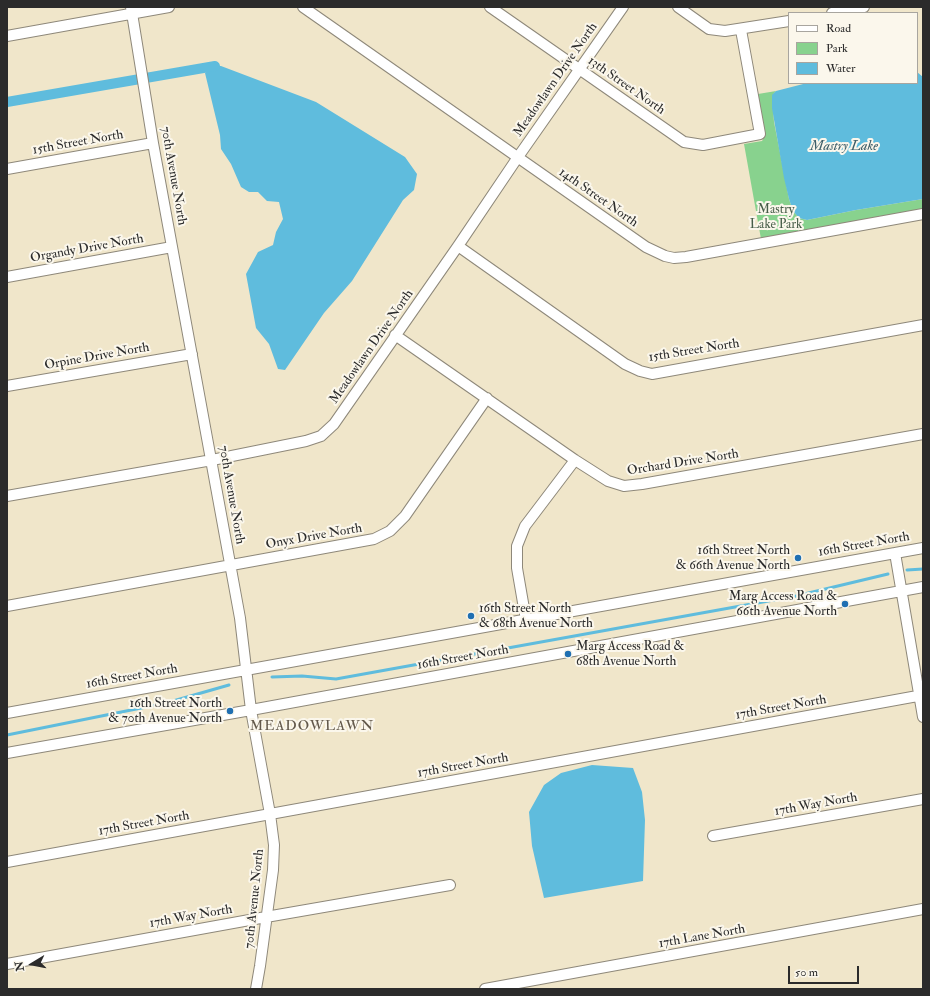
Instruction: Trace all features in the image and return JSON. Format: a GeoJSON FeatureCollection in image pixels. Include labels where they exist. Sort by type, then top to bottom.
{"type":"FeatureCollection","features":[{"type":"Feature","properties":{"kind":"street"},"geometry":{"type":"LineString","coordinates":[[7,36],[132,10],[169,7]]}},
{"type":"Feature","properties":{"kind":"street","name":"14th Street North"},"geometry":{"type":"LineString","coordinates":[[303,7],[646,247],[665,256],[674,258],[686,257],[923,214]]}},
{"type":"Feature","properties":{"kind":"street","name":"13th Street North"},"geometry":{"type":"LineString","coordinates":[[490,7],[684,142],[703,145],[760,134],[741,30]]}},
{"type":"Feature","properties":{"kind":"street","name":"Meadowlawn Drive North"},"geometry":{"type":"LineString","coordinates":[[7,496],[212,460],[306,441],[320,436],[334,424],[623,7]]}},
{"type":"Feature","properties":{"kind":"street"},"geometry":{"type":"LineString","coordinates":[[678,7],[709,28],[725,31],[741,30],[788,21]]}},
{"type":"Feature","properties":{"kind":"street"},"geometry":{"type":"LineString","coordinates":[[837,12],[864,7]]}},
{"type":"Feature","properties":{"kind":"street","name":"70th Avenue North"},"geometry":{"type":"LineString","coordinates":[[132,10],[153,143],[240,618],[251,710],[270,814],[274,845],[273,870],[256,989]]}},
{"type":"Feature","properties":{"kind":"street","name":"15th Street North"},"geometry":{"type":"LineString","coordinates":[[7,169],[153,143]]}},
{"type":"Feature","properties":{"kind":"street","name":"15th Street North"},"geometry":{"type":"LineString","coordinates":[[458,246],[625,364],[640,372],[652,374],[923,325]]}},
{"type":"Feature","properties":{"kind":"street","name":"Organdy Drive North"},"geometry":{"type":"LineString","coordinates":[[7,277],[172,247]]}},
{"type":"Feature","properties":{"kind":"street","name":"Orchard Drive North"},"geometry":{"type":"LineString","coordinates":[[395,335],[574,460],[608,481],[624,486],[923,434]]}},
{"type":"Feature","properties":{"kind":"street","name":"Orpine Drive North"},"geometry":{"type":"LineString","coordinates":[[7,386],[192,354]]}},
{"type":"Feature","properties":{"kind":"street","name":"Onyx Drive North"},"geometry":{"type":"LineString","coordinates":[[7,606],[374,539],[390,531],[405,516],[486,398]]}},
{"type":"Feature","properties":{"kind":"street"},"geometry":{"type":"LineString","coordinates":[[526,620],[517,568],[517,546],[525,526],[574,460]]}},
{"type":"Feature","properties":{"kind":"street","name":"16th Street North"},"geometry":{"type":"LineString","coordinates":[[7,713],[923,548]]}},
{"type":"Feature","properties":{"kind":"street"},"geometry":{"type":"LineString","coordinates":[[895,553],[921,696],[923,717]]}},
{"type":"Feature","properties":{"kind":"street","name":"16th Street North"},"geometry":{"type":"LineString","coordinates":[[7,753],[923,587]]}},
{"type":"Feature","properties":{"kind":"street","name":"17th Street North"},"geometry":{"type":"LineString","coordinates":[[7,862],[921,696]]}},
{"type":"Feature","properties":{"kind":"street","name":"17th Way North"},"geometry":{"type":"LineString","coordinates":[[713,836],[923,800]]}},
{"type":"Feature","properties":{"kind":"street","name":"17th Way North"},"geometry":{"type":"LineString","coordinates":[[7,964],[450,885]]}},
{"type":"Feature","properties":{"kind":"street","name":"17th Lane North"},"geometry":{"type":"LineString","coordinates":[[485,989],[540,984],[923,910]]}},
{"type":"Feature","properties":{"kind":"green space","name":"Mastry Lake Park"},"geometry":{"type":"Polygon","coordinates":[[[776,91],[772,96],[774,122],[789,199],[793,211],[799,218],[807,220],[923,199],[923,210],[761,239],[744,144],[762,141],[764,138],[765,135],[758,94],[776,91]]]}},
{"type":"Feature","properties":{"kind":"water"},"geometry":{"type":"Polygon","coordinates":[[[215,66],[221,66],[316,102],[405,157],[417,174],[414,190],[403,200],[352,281],[324,313],[285,370],[278,369],[269,344],[256,328],[246,274],[258,252],[273,245],[276,232],[283,219],[279,202],[267,201],[258,192],[249,192],[241,187],[231,164],[221,149],[220,135],[205,73],[215,66]]]}},
{"type":"Feature","properties":{"kind":"water","name":"Mastry Lake"},"geometry":{"type":"Polygon","coordinates":[[[918,73],[923,77],[923,199],[807,220],[799,218],[793,211],[784,178],[772,108],[772,95],[776,91],[803,84],[918,84],[918,73]]]}},
{"type":"Feature","properties":{"kind":"water"},"geometry":{"type":"Polygon","coordinates":[[[592,765],[633,768],[642,792],[645,820],[643,881],[544,898],[532,846],[529,812],[544,785],[561,773],[592,765]]]}},
{"type":"Feature","properties":{"kind":"waterway"},"geometry":{"type":"LineString","coordinates":[[7,102],[215,66]]}},
{"type":"Feature","properties":{"kind":"waterway"},"geometry":{"type":"LineString","coordinates":[[907,570],[923,569]]}},
{"type":"Feature","properties":{"kind":"waterway"},"geometry":{"type":"LineString","coordinates":[[272,677],[302,676],[336,679],[796,596],[888,574]]}},
{"type":"Feature","properties":{"kind":"waterway"},"geometry":{"type":"LineString","coordinates":[[7,735],[166,703],[229,685]]}},
{"type":"Feature","properties":{"kind":"place","name":"16th Street North & 66th Avenue North"},"geometry":{"type":"Point","coordinates":[798,558]}},
{"type":"Feature","properties":{"kind":"place","name":"Marg Access Road & 66th Avenue North"},"geometry":{"type":"Point","coordinates":[845,604]}},
{"type":"Feature","properties":{"kind":"place","name":"16th Street North & 68th Avenue North"},"geometry":{"type":"Point","coordinates":[471,616]}},
{"type":"Feature","properties":{"kind":"place","name":"Marg Access Road & 68th Avenue North"},"geometry":{"type":"Point","coordinates":[568,654]}},
{"type":"Feature","properties":{"kind":"place","name":"16th Street North & 70th Avenue North"},"geometry":{"type":"Point","coordinates":[230,711]}},
{"type":"Feature","properties":{"kind":"district","name":"MEADOWLAWN"},"geometry":{"type":"Point","coordinates":[312,727]}}]}
